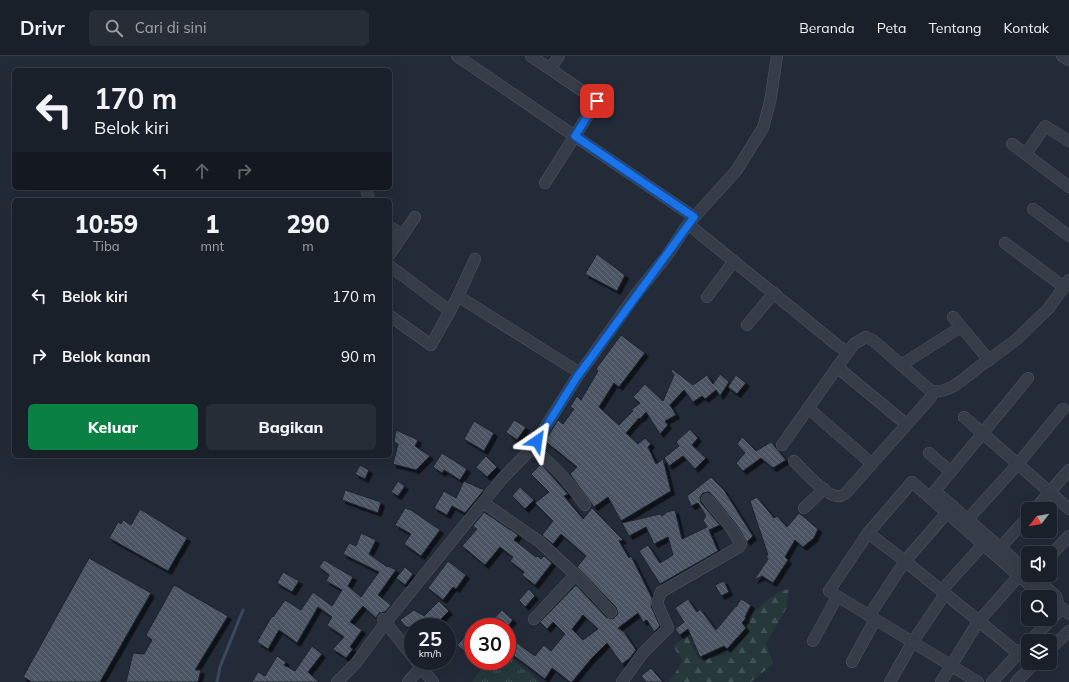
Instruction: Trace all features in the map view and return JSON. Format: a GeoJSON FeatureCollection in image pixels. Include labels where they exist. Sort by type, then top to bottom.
{"type":"FeatureCollection","features":[{"type":"Feature","properties":{"kind":"street"},"geometry":{"type":"LineString","coordinates":[[531,56],[597,101],[544,183]]}},
{"type":"Feature","properties":{"kind":"street"},"geometry":{"type":"LineString","coordinates":[[550,69],[559,56]]}},
{"type":"Feature","properties":{"kind":"street"},"geometry":{"type":"LineString","coordinates":[[337,682],[356,663],[385,621],[530,446],[580,373],[637,294],[666,257],[691,220],[736,171],[763,128],[770,102],[777,56]]}},
{"type":"Feature","properties":{"kind":"street"},"geometry":{"type":"LineString","coordinates":[[1062,56],[1069,60]]}},
{"type":"Feature","properties":{"kind":"street"},"geometry":{"type":"LineString","coordinates":[[465,58],[691,220],[734,262],[848,352]]}},
{"type":"Feature","properties":{"kind":"street"},"geometry":{"type":"LineString","coordinates":[[1026,154],[1045,126],[1069,141]]}},
{"type":"Feature","properties":{"kind":"street"},"geometry":{"type":"LineString","coordinates":[[1012,144],[1069,187]]}},
{"type":"Feature","properties":{"kind":"street"},"geometry":{"type":"LineString","coordinates":[[1033,209],[1069,236]]}},
{"type":"Feature","properties":{"kind":"street"},"geometry":{"type":"LineString","coordinates":[[392,251],[415,217]]}},
{"type":"Feature","properties":{"kind":"street"},"geometry":{"type":"LineString","coordinates":[[392,228],[403,235]]}},
{"type":"Feature","properties":{"kind":"street"},"geometry":{"type":"LineString","coordinates":[[782,445],[854,344],[866,337],[874,341],[931,391],[942,392],[959,382],[1018,338],[1048,309],[1066,283],[1005,243]]}},
{"type":"Feature","properties":{"kind":"street"},"geometry":{"type":"LineString","coordinates":[[392,317],[431,345],[458,296],[475,259]]}},
{"type":"Feature","properties":{"kind":"street"},"geometry":{"type":"LineString","coordinates":[[707,297],[734,262]]}},
{"type":"Feature","properties":{"kind":"street"},"geometry":{"type":"LineString","coordinates":[[392,268],[450,311]]}},
{"type":"Feature","properties":{"kind":"street"},"geometry":{"type":"LineString","coordinates":[[747,325],[774,293]]}},
{"type":"Feature","properties":{"kind":"street"},"geometry":{"type":"LineString","coordinates":[[458,296],[580,373]]}},
{"type":"Feature","properties":{"kind":"street"},"geometry":{"type":"LineString","coordinates":[[953,317],[989,360]]}},
{"type":"Feature","properties":{"kind":"street"},"geometry":{"type":"LineString","coordinates":[[901,364],[961,327]]}},
{"type":"Feature","properties":{"kind":"street"},"geometry":{"type":"LineString","coordinates":[[837,366],[906,424]]}},
{"type":"Feature","properties":{"kind":"street"},"geometry":{"type":"LineString","coordinates":[[933,494],[984,434],[1028,378]]}},
{"type":"Feature","properties":{"kind":"street"},"geometry":{"type":"LineString","coordinates":[[794,461],[824,489],[834,496],[841,496],[846,493],[931,397],[931,391]]}},
{"type":"Feature","properties":{"kind":"street"},"geometry":{"type":"LineString","coordinates":[[808,408],[871,463]]}},
{"type":"Feature","properties":{"kind":"street"},"geometry":{"type":"LineString","coordinates":[[968,519],[1017,465],[1063,409]]}},
{"type":"Feature","properties":{"kind":"street"},"geometry":{"type":"LineString","coordinates":[[964,417],[1069,509]]}},
{"type":"Feature","properties":{"kind":"street"},"geometry":{"type":"LineString","coordinates":[[530,446],[546,458],[566,478],[585,505]]}},
{"type":"Feature","properties":{"kind":"street"},"geometry":{"type":"LineString","coordinates":[[929,453],[951,472]]}},
{"type":"Feature","properties":{"kind":"street"},"geometry":{"type":"LineString","coordinates":[[1041,502],[1069,470]]}},
{"type":"Feature","properties":{"kind":"street"},"geometry":{"type":"LineString","coordinates":[[978,682],[837,597],[830,591],[868,533],[912,482],[933,494],[986,541],[1021,568]]}},
{"type":"Feature","properties":{"kind":"street"},"geometry":{"type":"LineString","coordinates":[[804,508],[824,489]]}},
{"type":"Feature","properties":{"kind":"street"},"geometry":{"type":"LineString","coordinates":[[622,682],[642,654],[668,628],[657,603],[661,592],[735,550],[741,544],[731,528],[707,499]]}},
{"type":"Feature","properties":{"kind":"street"},"geometry":{"type":"LineString","coordinates":[[484,502],[540,542],[576,575],[611,612]]}},
{"type":"Feature","properties":{"kind":"street"},"geometry":{"type":"LineString","coordinates":[[950,509],[968,519],[986,541],[1000,548],[1021,568]]}},
{"type":"Feature","properties":{"kind":"street"},"geometry":{"type":"LineString","coordinates":[[852,662],[872,618],[905,561],[950,509]]}},
{"type":"Feature","properties":{"kind":"street"},"geometry":{"type":"LineString","coordinates":[[1000,548],[1021,525]]}},
{"type":"Feature","properties":{"kind":"street"},"geometry":{"type":"LineString","coordinates":[[868,533],[944,592],[978,622],[1018,653]]}},
{"type":"Feature","properties":{"kind":"street"},"geometry":{"type":"LineString","coordinates":[[1057,549],[1069,536]]}},
{"type":"Feature","properties":{"kind":"street"},"geometry":{"type":"LineString","coordinates":[[890,682],[912,643],[944,592],[986,541]]}},
{"type":"Feature","properties":{"kind":"street"},"geometry":{"type":"LineString","coordinates":[[534,619],[576,575]]}},
{"type":"Feature","properties":{"kind":"street"},"geometry":{"type":"LineString","coordinates":[[941,682],[950,665],[978,622],[1021,581]]}},
{"type":"Feature","properties":{"kind":"street"},"geometry":{"type":"LineString","coordinates":[[1036,634],[1062,606],[1056,596],[1038,582]]}},
{"type":"Feature","properties":{"kind":"street"},"geometry":{"type":"LineString","coordinates":[[813,641],[837,597]]}},
{"type":"Feature","properties":{"kind":"street"},"geometry":{"type":"LineString","coordinates":[[385,621],[404,645]]}},
{"type":"Feature","properties":{"kind":"street"},"geometry":{"type":"LineString","coordinates":[[1057,642],[1069,631]]}},
{"type":"Feature","properties":{"kind":"street"},"geometry":{"type":"LineString","coordinates":[[992,682],[1021,650]]}},
{"type":"Feature","properties":{"kind":"street"},"geometry":{"type":"LineString","coordinates":[[408,682],[415,670]]}},
{"type":"Feature","properties":{"kind":"street"},"geometry":{"type":"LineString","coordinates":[[424,670],[433,682]]}},
{"type":"Feature","properties":{"kind":"street"},"geometry":{"type":"LineString","coordinates":[[1016,682],[1028,670]]}},
{"type":"Feature","properties":{"kind":"green space"},"geometry":{"type":"Polygon","coordinates":[[[789,589],[786,609],[766,643],[773,664],[751,682],[669,682],[683,661],[673,646],[687,636],[699,660],[726,653],[736,646],[747,634],[746,618],[778,592],[789,589]]]}},
{"type":"Feature","properties":{"kind":"green space"},"geometry":{"type":"Polygon","coordinates":[[[516,662],[540,682],[472,682],[481,670],[516,670],[516,662]]]}},
{"type":"Feature","properties":{"kind":"building"},"geometry":{"type":"Polygon","coordinates":[[[597,254],[625,275],[617,291],[585,274],[597,254]]]}},
{"type":"Feature","properties":{"kind":"building"},"geometry":{"type":"Polygon","coordinates":[[[621,335],[645,353],[619,387],[614,383],[599,407],[619,425],[633,411],[631,410],[640,403],[633,397],[645,384],[663,401],[674,375],[671,371],[672,369],[693,385],[707,375],[713,384],[720,374],[729,382],[720,396],[716,390],[705,399],[702,396],[693,402],[684,390],[670,405],[676,415],[665,421],[668,425],[660,434],[646,412],[626,433],[638,444],[645,438],[651,444],[648,447],[656,464],[663,459],[671,491],[621,521],[608,497],[594,507],[570,474],[577,467],[545,441],[558,420],[563,424],[574,409],[570,407],[577,396],[581,400],[598,371],[596,369],[621,335]]]}},
{"type":"Feature","properties":{"kind":"building"},"geometry":{"type":"Polygon","coordinates":[[[736,375],[746,383],[737,394],[728,387],[736,375]]]}},
{"type":"Feature","properties":{"kind":"building"},"geometry":{"type":"Polygon","coordinates":[[[514,420],[526,427],[517,440],[506,432],[514,420]]]}},
{"type":"Feature","properties":{"kind":"building"},"geometry":{"type":"Polygon","coordinates":[[[474,421],[494,433],[484,451],[464,439],[474,421]]]}},
{"type":"Feature","properties":{"kind":"building"},"geometry":{"type":"Polygon","coordinates":[[[690,429],[698,438],[692,445],[706,458],[695,469],[683,456],[669,466],[664,458],[679,446],[676,442],[690,429]]]}},
{"type":"Feature","properties":{"kind":"building"},"geometry":{"type":"Polygon","coordinates":[[[396,430],[418,440],[415,446],[430,456],[416,470],[393,464],[398,444],[394,442],[396,430]]]}},
{"type":"Feature","properties":{"kind":"building"},"geometry":{"type":"Polygon","coordinates":[[[742,437],[756,451],[771,442],[786,460],[773,468],[761,458],[743,471],[736,463],[745,453],[737,444],[742,437]]]}},
{"type":"Feature","properties":{"kind":"building"},"geometry":{"type":"Polygon","coordinates":[[[442,453],[467,469],[460,480],[444,470],[442,473],[433,467],[442,453]]]}},
{"type":"Feature","properties":{"kind":"building"},"geometry":{"type":"Polygon","coordinates":[[[486,456],[497,467],[487,477],[476,467],[486,456]]]}},
{"type":"Feature","properties":{"kind":"building"},"geometry":{"type":"Polygon","coordinates":[[[541,464],[568,494],[564,496],[583,519],[592,508],[623,540],[619,541],[629,558],[631,556],[652,598],[651,606],[660,626],[654,632],[647,620],[643,622],[638,613],[618,628],[624,632],[636,650],[630,658],[622,664],[607,643],[591,659],[572,682],[552,668],[545,679],[516,657],[516,642],[535,656],[544,645],[551,651],[565,634],[553,622],[547,629],[540,622],[576,585],[606,617],[613,619],[618,614],[616,607],[577,567],[586,556],[561,534],[553,544],[542,535],[553,521],[535,503],[549,492],[531,474],[541,464]],[[583,615],[572,629],[583,640],[598,629],[583,615]]]}},
{"type":"Feature","properties":{"kind":"building"},"geometry":{"type":"Polygon","coordinates":[[[360,465],[369,470],[365,479],[355,474],[360,465]]]}},
{"type":"Feature","properties":{"kind":"building"},"geometry":{"type":"Polygon","coordinates":[[[711,477],[724,490],[753,536],[747,542],[736,524],[712,495],[709,492],[703,493],[700,497],[701,503],[720,525],[709,530],[718,551],[660,584],[639,551],[648,545],[660,563],[673,555],[668,537],[654,544],[646,527],[629,536],[622,523],[660,514],[662,516],[667,512],[675,510],[682,539],[707,527],[703,520],[706,516],[698,503],[691,506],[687,496],[711,477]]]}},
{"type":"Feature","properties":{"kind":"building"},"geometry":{"type":"Polygon","coordinates":[[[398,481],[405,486],[398,496],[391,492],[398,481]]]}},
{"type":"Feature","properties":{"kind":"building"},"geometry":{"type":"Polygon","coordinates":[[[464,481],[484,490],[465,513],[452,506],[447,515],[434,508],[444,491],[456,498],[464,481]]]}},
{"type":"Feature","properties":{"kind":"building"},"geometry":{"type":"Polygon","coordinates":[[[520,487],[534,500],[525,509],[512,496],[520,487]]]}},
{"type":"Feature","properties":{"kind":"building"},"geometry":{"type":"Polygon","coordinates":[[[345,490],[381,502],[378,513],[342,500],[345,490]]]}},
{"type":"Feature","properties":{"kind":"building"},"geometry":{"type":"Polygon","coordinates":[[[757,497],[774,518],[777,516],[787,527],[799,513],[818,529],[814,538],[803,547],[795,540],[785,557],[788,560],[773,583],[762,576],[754,580],[768,559],[750,501],[757,497]]]}},
{"type":"Feature","properties":{"kind":"building"},"geometry":{"type":"Polygon","coordinates":[[[405,508],[411,510],[440,530],[421,556],[404,544],[411,534],[395,525],[405,508]]]}},
{"type":"Feature","properties":{"kind":"building"},"geometry":{"type":"Polygon","coordinates":[[[140,509],[187,538],[168,571],[109,538],[118,522],[121,524],[123,520],[131,525],[140,509]]]}},
{"type":"Feature","properties":{"kind":"building"},"geometry":{"type":"Polygon","coordinates":[[[484,512],[518,535],[514,540],[536,557],[537,556],[541,559],[544,556],[552,563],[535,585],[522,575],[524,572],[510,561],[513,557],[500,547],[485,565],[462,546],[477,529],[473,526],[484,512]]]}},
{"type":"Feature","properties":{"kind":"building"},"geometry":{"type":"Polygon","coordinates":[[[361,533],[376,540],[369,554],[387,567],[388,566],[396,570],[378,595],[391,605],[385,612],[379,613],[376,618],[363,606],[350,622],[362,630],[350,647],[353,649],[346,658],[333,649],[344,637],[327,625],[332,617],[318,607],[297,643],[279,630],[268,649],[257,642],[272,616],[273,617],[285,600],[301,610],[313,592],[332,606],[342,590],[326,581],[329,575],[319,567],[324,560],[353,577],[348,586],[361,597],[379,572],[343,554],[349,543],[356,546],[361,533]]]}},
{"type":"Feature","properties":{"kind":"building"},"geometry":{"type":"Polygon","coordinates":[[[89,558],[151,593],[100,682],[32,682],[23,677],[89,558]]]}},
{"type":"Feature","properties":{"kind":"building"},"geometry":{"type":"Polygon","coordinates":[[[448,561],[466,575],[456,589],[453,587],[443,600],[428,588],[448,561]]]}},
{"type":"Feature","properties":{"kind":"building"},"geometry":{"type":"Polygon","coordinates":[[[405,567],[413,574],[405,585],[396,578],[405,567]]]}},
{"type":"Feature","properties":{"kind":"building"},"geometry":{"type":"Polygon","coordinates":[[[283,572],[299,581],[292,592],[277,583],[283,572]]]}},
{"type":"Feature","properties":{"kind":"building"},"geometry":{"type":"Polygon","coordinates":[[[724,581],[729,592],[721,596],[715,585],[724,581]]]}},
{"type":"Feature","properties":{"kind":"building"},"geometry":{"type":"Polygon","coordinates":[[[174,585],[228,616],[195,670],[201,670],[198,682],[126,682],[133,653],[144,654],[152,640],[146,635],[174,585]]]}},
{"type":"Feature","properties":{"kind":"building"},"geometry":{"type":"Polygon","coordinates":[[[529,589],[535,596],[525,607],[519,600],[529,589]]]}},
{"type":"Feature","properties":{"kind":"building"},"geometry":{"type":"Polygon","coordinates":[[[688,599],[697,612],[700,609],[716,630],[741,599],[751,605],[745,617],[746,618],[742,623],[746,628],[727,649],[724,646],[700,657],[688,629],[680,635],[675,629],[684,622],[675,608],[688,599]]]}},
{"type":"Feature","properties":{"kind":"building"},"geometry":{"type":"Polygon","coordinates":[[[439,601],[449,611],[442,618],[404,618],[404,625],[400,620],[414,610],[424,616],[439,601]]]}},
{"type":"Feature","properties":{"kind":"building"},"geometry":{"type":"Polygon","coordinates":[[[502,610],[511,618],[495,618],[502,610]]]}},
{"type":"Feature","properties":{"kind":"building"},"geometry":{"type":"Polygon","coordinates":[[[464,638],[464,651],[457,645],[464,638]]]}},
{"type":"Feature","properties":{"kind":"building"},"geometry":{"type":"Polygon","coordinates":[[[312,646],[322,654],[308,672],[319,682],[252,682],[258,672],[265,676],[277,656],[286,662],[284,665],[295,671],[312,646]]]}},
{"type":"Feature","properties":{"kind":"building"},"geometry":{"type":"Polygon","coordinates":[[[651,668],[663,682],[646,682],[641,676],[651,668]]]}},
{"type":"Feature","properties":{"kind":"waterway"},"geometry":{"type":"LineString","coordinates":[[217,682],[220,667],[243,610]]}},
{"type":"Feature","properties":{"kind":"route"},"geometry":{"type":"LineString","coordinates":[[537,441],[556,408],[577,377],[694,217],[575,136],[597,101]]}}]}
